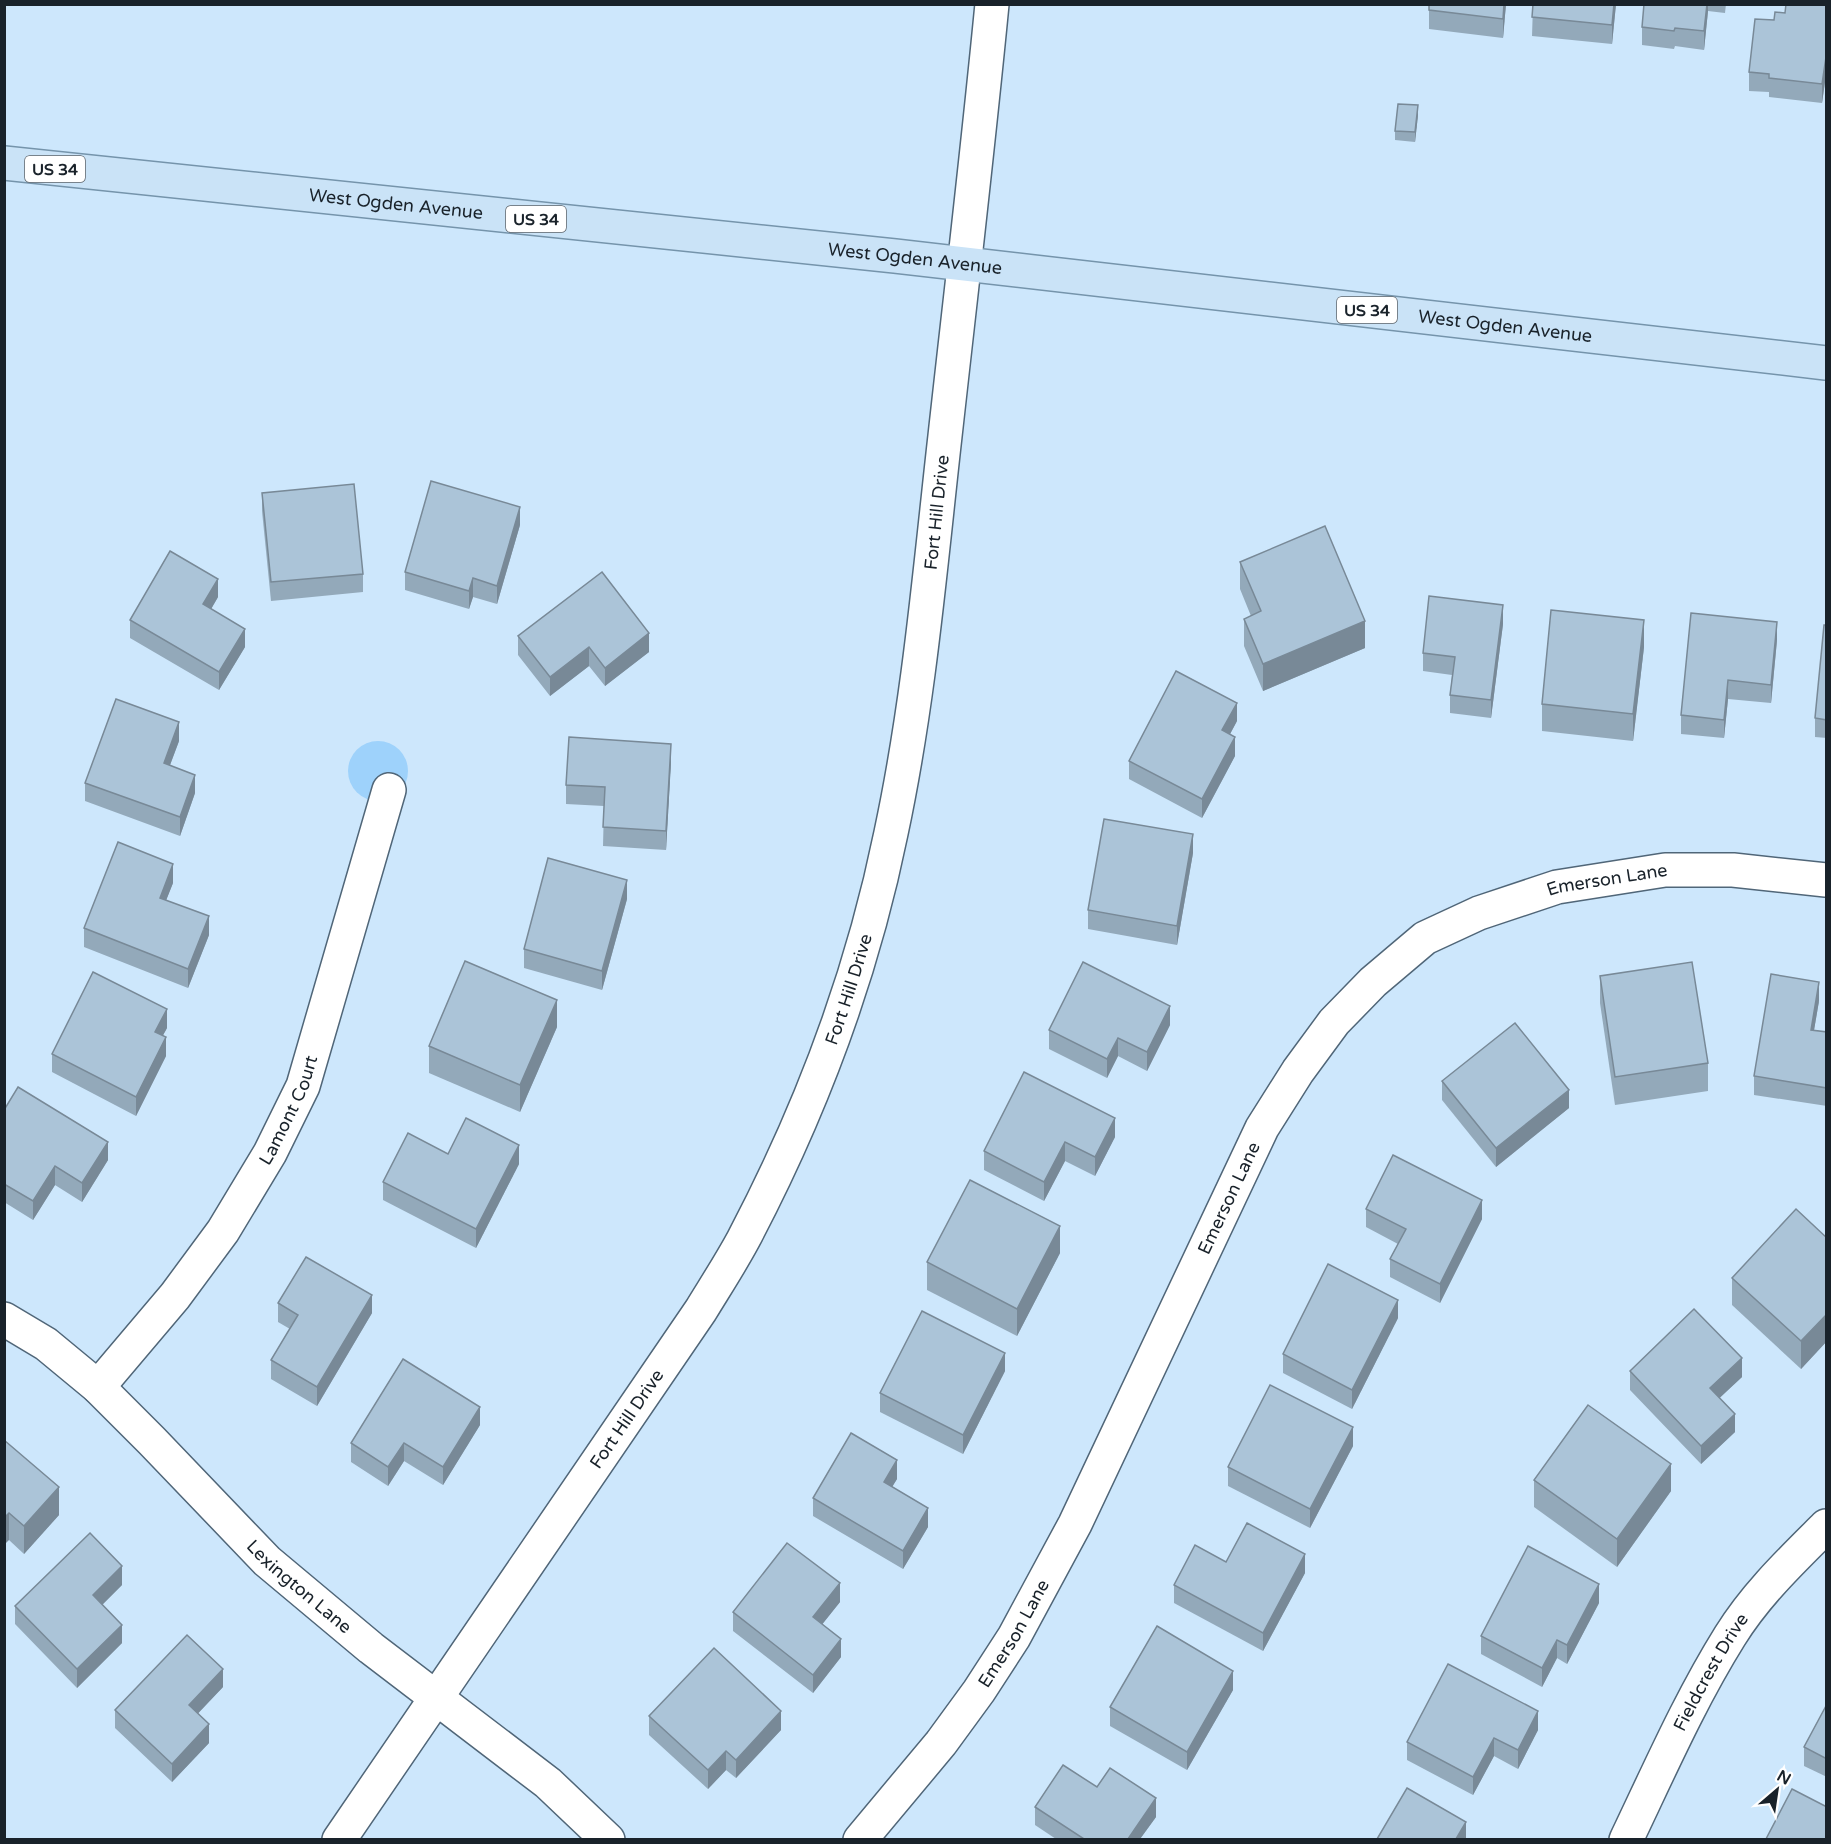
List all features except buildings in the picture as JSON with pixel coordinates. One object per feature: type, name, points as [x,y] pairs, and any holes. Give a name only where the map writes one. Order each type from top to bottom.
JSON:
[{"type":"main road","name":"West Ogden Avenue","points":[[4,163],[966,265],[1827,363]]},
{"type":"street","name":"Fort Hill Drive","points":[[339,1839],[707,1300],[742,1241],[789,1146],[838,1025],[861,953],[891,834],[918,676],[966,265],[993,4]]},
{"type":"street","name":"Lamont Court","points":[[98,1387],[175,1296],[223,1231],[270,1153],[303,1086],[389,790]]},
{"type":"street","name":"Emerson Lane","points":[[860,1839],[941,1743],[979,1691],[1014,1637],[1075,1524],[1262,1128],[1298,1071],[1334,1023],[1373,982],[1425,938],[1479,913],[1557,887],[1665,870],[1733,870],[1827,880]]},
{"type":"street","name":"Lexington Lane","points":[[4,1319],[46,1344],[98,1387],[267,1561],[327,1613],[548,1783],[608,1839]]},
{"type":"street","name":"Fieldcrest Drive","points":[[1626,1839],[1697,1695],[1731,1634],[1773,1578],[1827,1526]]},
{"type":"shaded area","points":[[378,741],[395,746],[403,754],[408,771],[403,788],[395,796],[378,801],[361,796],[353,788],[348,771],[353,754],[361,746]]}]
